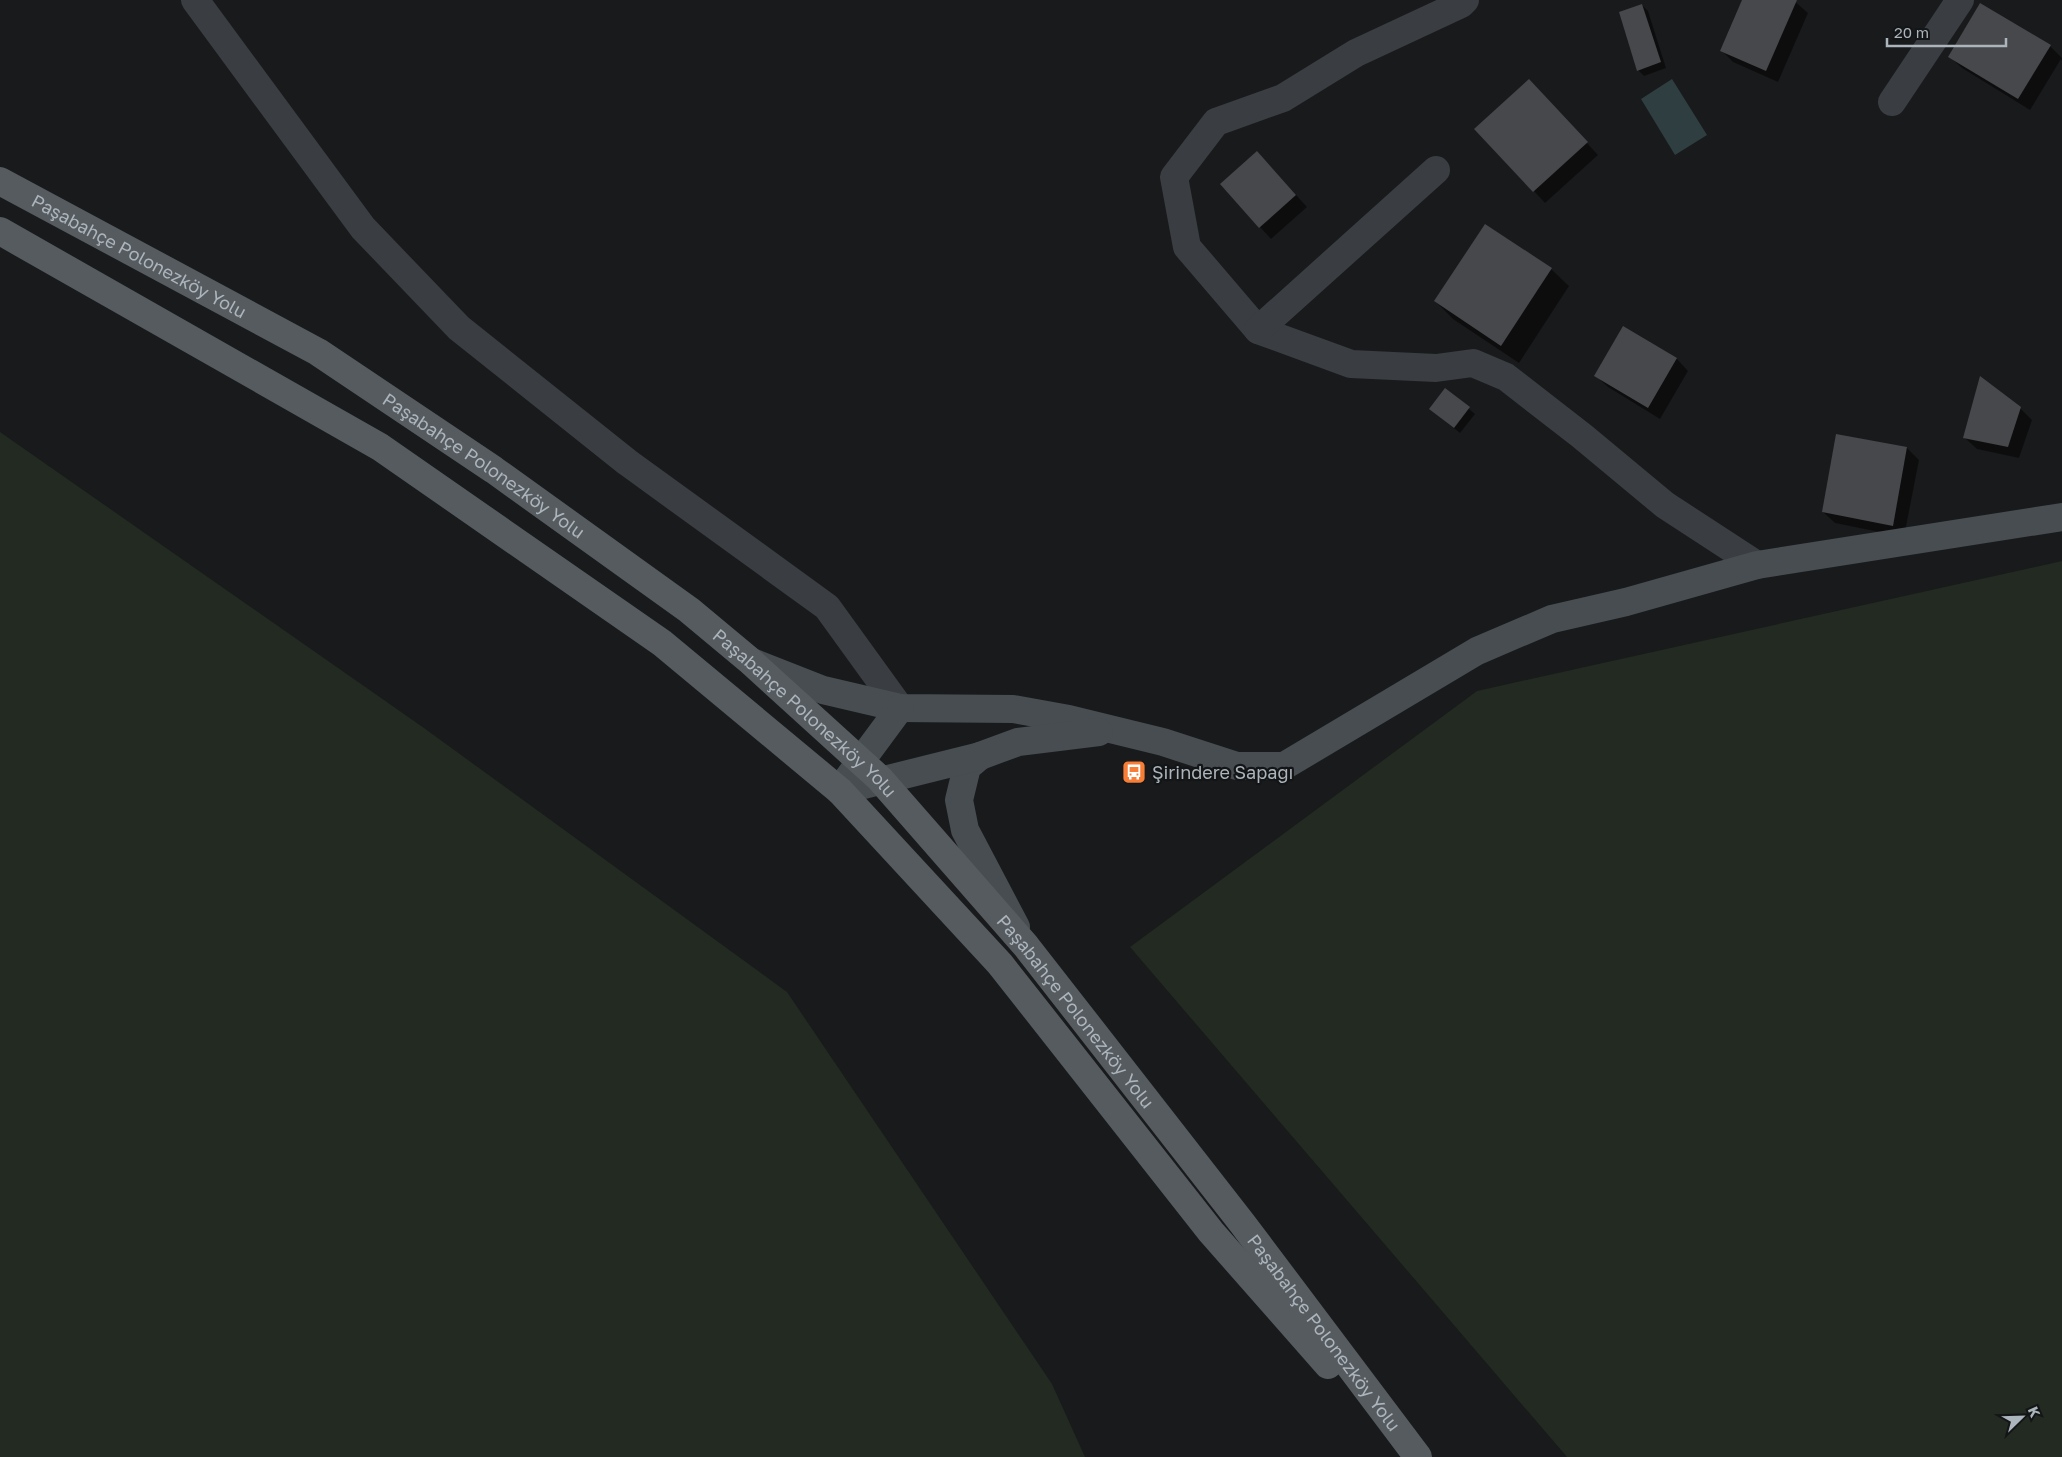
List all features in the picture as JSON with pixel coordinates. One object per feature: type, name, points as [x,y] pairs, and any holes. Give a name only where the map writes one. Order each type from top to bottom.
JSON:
[{"type":"main road","name":"Paşabahçe Polonezköy Yolu","points":[[0,180],[318,352],[510,482],[689,610],[749,660],[871,770],[1026,946],[1242,1223],[1418,1457]]},
{"type":"main road","name":"Paşabahçe Polonezköy Yolu","points":[[0,231],[380,447],[662,643],[840,790],[1000,964],[1211,1232],[1410,1457]]},
{"type":"street","points":[[194,0],[363,228],[459,328],[627,462],[827,608],[900,708]]},
{"type":"street","points":[[1465,0],[1461,4],[1356,53],[1283,98],[1216,122],[1174,177],[1187,247],[1258,330],[1351,364],[1436,368],[1473,363],[1506,377],[1582,436],[1665,505],[1757,565]]},
{"type":"street","points":[[1892,102],[1960,0]]},
{"type":"street","points":[[1258,330],[1436,170]]},
{"type":"street","points":[[749,660],[823,690],[900,708],[1013,709],[1068,719],[1163,742],[1237,766],[1284,766],[1477,651],[1552,620],[1626,602],[1757,565],[2062,517]]},
{"type":"street","points":[[871,770],[900,708]]},
{"type":"street","points":[[840,790],[871,770],[980,756],[1018,742],[1115,730]]},
{"type":"street","points":[[980,756],[967,767],[959,800],[965,830],[1026,946]]},
{"type":"shaded area","points":[[1672,79],[1707,135],[1675,155],[1641,99]]},
{"type":"shaded area","points":[[0,432],[424,728],[787,992],[1052,1384],[1085,1457],[0,1457]]},
{"type":"shaded area","points":[[2062,561],[2062,1457],[1567,1457],[1130,947],[1477,691]]},
{"type":"building","points":[[1742,0],[1797,0],[1766,71],[1720,51]]},
{"type":"building","points":[[1980,3],[2051,45],[2018,99],[1948,57]]},
{"type":"building","points":[[1642,4],[1661,62],[1637,71],[1619,12]]},
{"type":"building","points":[[1529,79],[1588,142],[1533,192],[1474,129]]},
{"type":"building","points":[[1257,151],[1296,195],[1259,228],[1220,184]]},
{"type":"building","points":[[1485,224],[1552,268],[1501,346],[1434,301]]},
{"type":"building","points":[[1623,326],[1677,358],[1648,408],[1594,376]]},
{"type":"building","points":[[1980,376],[2021,407],[2008,447],[1963,438]]},
{"type":"building","points":[[1445,388],[1470,407],[1454,428],[1429,409]]},
{"type":"building","points":[[1836,434],[1907,447],[1893,526],[1822,512]]},
{"type":"place","name":"Şirindere Sapağı","points":[[1134,772]]}]
